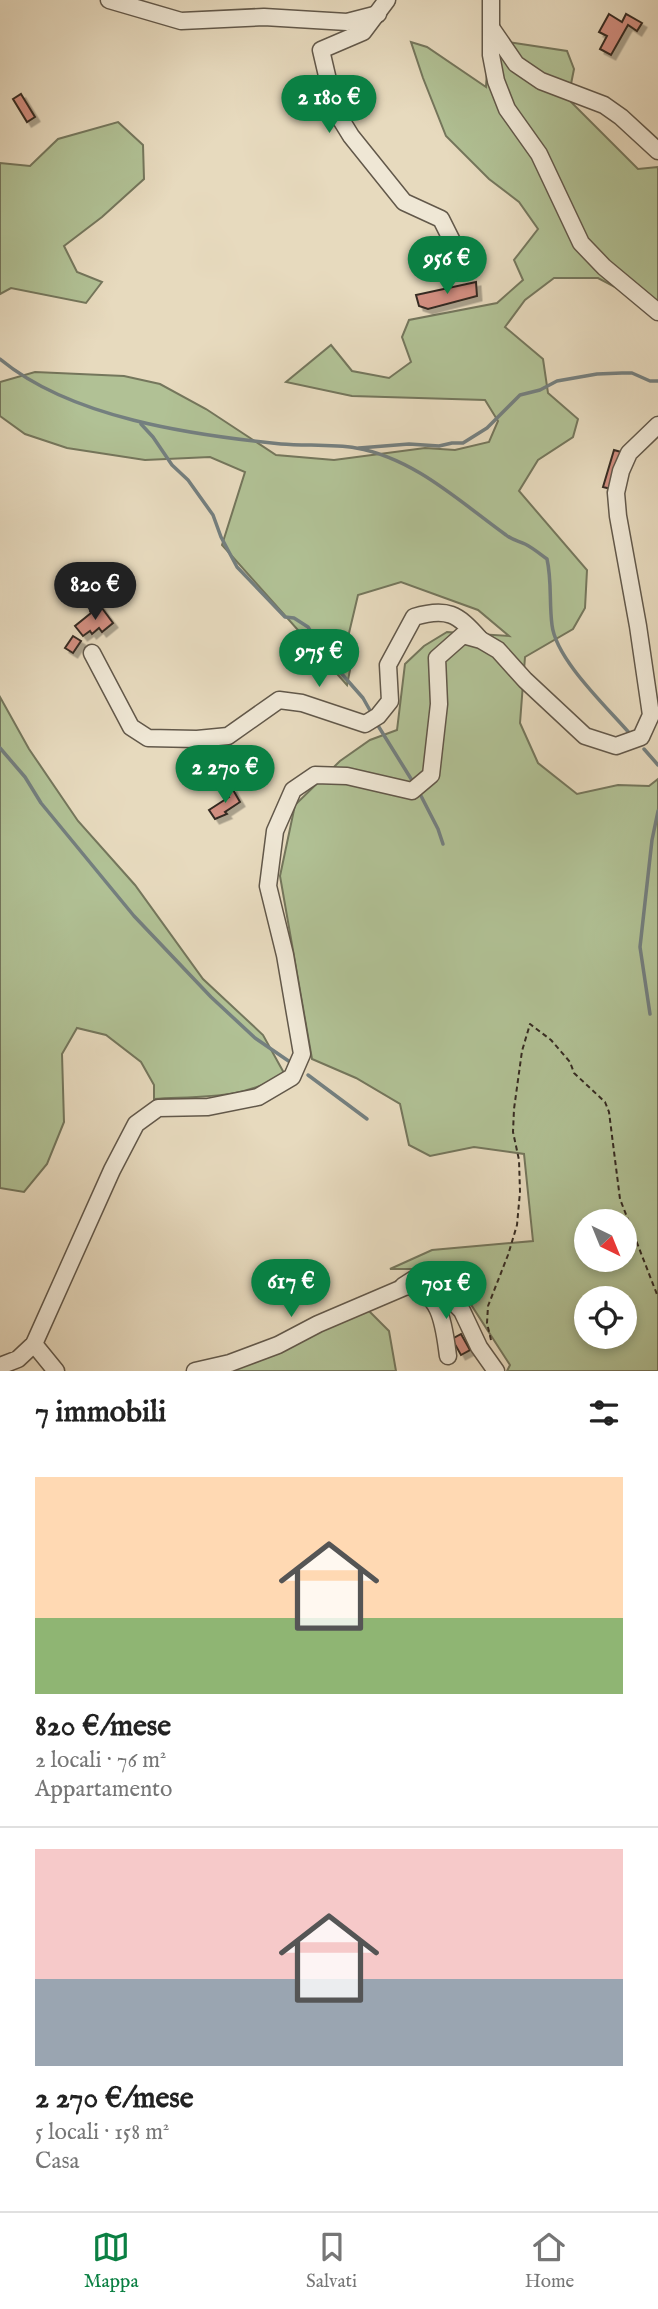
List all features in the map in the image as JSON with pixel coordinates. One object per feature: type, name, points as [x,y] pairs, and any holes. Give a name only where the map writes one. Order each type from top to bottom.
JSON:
[{"type":"street","points":[[109,0],[181,21],[264,17],[347,22],[382,7]]},
{"type":"street","points":[[491,0],[491,55],[496,81],[507,109],[539,154],[581,243],[604,267],[658,312]]},
{"type":"street","points":[[382,7],[363,32],[321,50],[335,110],[351,135],[404,202],[441,219],[454,245],[461,268]]},
{"type":"street","points":[[490,27],[516,64],[541,81],[604,105],[658,151]]},
{"type":"street","points":[[0,1366],[18,1359],[34,1344],[112,1170],[136,1124],[158,1108],[208,1107],[258,1097],[292,1077],[302,1054],[285,955],[268,886],[275,831],[293,790],[315,775],[347,776],[412,791],[431,775],[439,704],[436,658],[463,635],[481,640],[498,650],[525,680],[585,736],[617,746],[641,737],[651,715],[616,493],[629,453],[658,425]]},
{"type":"street","points":[[92,653],[131,727],[148,737],[197,739],[228,736],[279,700],[302,703],[365,724],[379,716],[390,701],[388,665],[414,617],[432,611],[461,618],[481,640]]},
{"type":"street","points":[[395,1291],[414,1279],[423,1278],[438,1286],[462,1311],[491,1364]]},
{"type":"street","points":[[195,1371],[230,1363],[278,1345],[318,1324],[411,1285],[433,1300],[440,1311],[448,1356]]},
{"type":"street","points":[[34,1344],[57,1371]]},
{"type":"path","points":[[491,1364],[492,1339],[487,1323],[488,1306],[517,1225],[520,1192],[519,1160],[513,1132],[514,1109],[522,1051],[530,1024],[551,1040],[570,1062],[574,1073],[605,1102],[609,1112],[620,1199],[658,1297]]},
{"type":"green space","points":[[489,39],[567,51],[574,69],[568,99],[638,169],[658,167],[658,302],[649,305],[598,278],[554,278],[525,300],[505,327],[543,359],[548,393],[578,419],[573,437],[538,460],[519,491],[587,570],[585,608],[573,629],[525,657],[520,723],[538,763],[577,794],[618,785],[649,786],[658,779],[658,1371],[507,1371],[510,1365],[468,1300],[434,1269],[390,1269],[432,1250],[533,1241],[524,1154],[474,1147],[430,1156],[409,1145],[400,1104],[356,1078],[312,1059],[280,876],[295,805],[340,761],[370,740],[397,730],[405,664],[424,646],[447,632],[509,636],[478,610],[401,582],[358,595],[349,633],[351,665],[347,685],[222,545],[245,472],[210,457],[145,460],[67,448],[25,434],[0,416],[0,382],[35,372],[124,376],[160,384],[206,409],[276,455],[334,460],[425,448],[455,450],[489,442],[498,421],[485,400],[352,396],[286,382],[331,345],[352,371],[389,378],[411,362],[402,337],[409,320],[497,303],[523,280],[514,260],[538,229],[519,202],[489,179],[446,136],[411,42],[427,47],[486,87]]},
{"type":"green space","points":[[118,122],[143,145],[144,179],[102,217],[64,246],[77,272],[102,282],[86,303],[11,288],[0,294],[0,163],[30,166],[58,139]]},
{"type":"green space","points":[[0,697],[29,749],[78,821],[135,885],[203,979],[263,1035],[284,1073],[270,1082],[238,1092],[205,1097],[154,1099],[154,1085],[141,1062],[106,1035],[77,1028],[62,1054],[64,1122],[47,1164],[24,1192],[0,1188]]},
{"type":"green space","points":[[358,1300],[389,1331],[396,1371],[201,1371]]},
{"type":"building","points":[[609,14],[622,22],[626,14],[642,23],[637,31],[628,25],[611,55],[600,49],[607,36],[599,32]]},
{"type":"building","points":[[21,94],[35,117],[27,122],[13,99]]},
{"type":"building","points":[[476,282],[477,296],[428,309],[419,306],[416,295]]},
{"type":"building","points":[[614,450],[621,452],[611,489],[603,487]]},
{"type":"building","points":[[99,604],[113,623],[102,632],[99,628],[92,634],[90,631],[83,636],[75,626]]},
{"type":"building","points":[[73,636],[81,641],[73,653],[65,648]]},
{"type":"building","points":[[232,788],[240,802],[225,812],[227,814],[215,819],[209,810],[229,797],[226,792]]},
{"type":"building","points":[[461,1334],[470,1350],[461,1355],[452,1339]]},
{"type":"waterway","points":[[0,359],[61,396],[134,420],[172,429],[246,440],[356,448],[377,453],[417,471],[508,537],[547,559],[552,625],[556,639],[584,683],[631,735]]},
{"type":"waterway","points":[[359,448],[463,443],[487,428],[520,395],[540,390],[557,381],[622,373],[632,373],[650,381],[658,381]]},
{"type":"waterway","points":[[141,424],[172,465],[188,480],[213,515],[237,567],[285,617],[294,618],[308,627],[326,656],[363,698],[372,714]]},
{"type":"waterway","points":[[377,724],[413,782]]},
{"type":"waterway","points":[[0,748],[25,777],[41,803],[134,916],[211,997],[255,1038],[290,1062]]},
{"type":"waterway","points":[[644,749],[658,765]]},
{"type":"waterway","points":[[419,792],[443,844]]},
{"type":"waterway","points":[[650,1014],[640,947],[652,840],[658,811]]},
{"type":"waterway","points":[[308,1075],[367,1119]]}]
